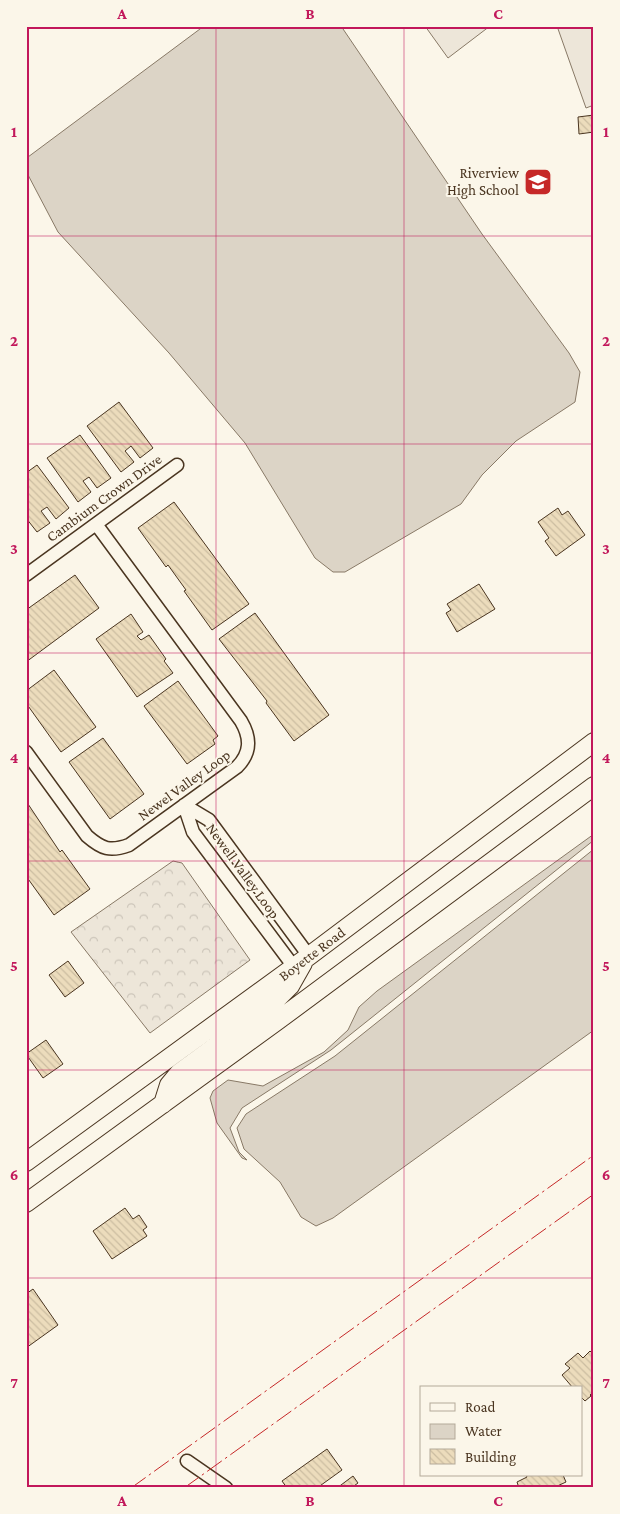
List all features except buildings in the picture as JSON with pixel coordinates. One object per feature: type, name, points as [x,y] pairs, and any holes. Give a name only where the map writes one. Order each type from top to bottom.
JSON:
[{"type":"main road","name":"Boyette Road","points":[[26,1162],[302,961],[594,742]]},
{"type":"main road","points":[[26,1203],[594,786]]},
{"type":"main road","points":[[163,1104],[169,1084],[179,1073],[275,1002],[297,977],[302,961]]},
{"type":"street","name":"Cambium Crown Drive","points":[[26,575],[177,465]]},
{"type":"street","name":"Newel Valley Loop","points":[[26,752],[87,836],[96,844],[107,849],[118,849],[129,845],[237,767],[244,761],[248,752],[249,740],[247,731],[236,714],[96,524]]},
{"type":"street","name":"Newell Valley Loop","points":[[184,805],[193,832],[302,961]]},
{"type":"street","name":"Newell Valley Loop","points":[[184,805],[210,820],[302,961]]},
{"type":"street","points":[[188,1461],[226,1488]]},
{"type":"green space","points":[[425,26],[490,26],[448,58]]},
{"type":"green space","points":[[557,26],[594,26],[594,105],[586,108]]},
{"type":"green space","points":[[173,861],[182,863],[250,960],[150,1033],[71,932]]},
{"type":"water","points":[[204,26],[341,26],[482,234],[569,353],[580,372],[575,402],[516,441],[482,475],[461,504],[345,572],[333,572],[315,558],[245,443],[169,353],[58,232],[27,173],[28,157]]},
{"type":"water","points":[[594,834],[594,840],[331,1050],[242,1108],[230,1128],[239,1152],[247,1160],[242,1158],[217,1123],[210,1098],[213,1091],[228,1080],[263,1086],[324,1052],[348,1030],[359,1007],[377,991]]},
{"type":"water","points":[[594,849],[594,1030],[333,1218],[316,1226],[301,1217],[280,1182],[244,1149],[237,1128],[246,1114],[335,1056]]},
{"type":"power","points":[[131,1488],[594,1155]]},
{"type":"power","points":[[184,1488],[594,1194]]},
{"type":"place","name":"Riverview High School","points":[[538,182]]}]
